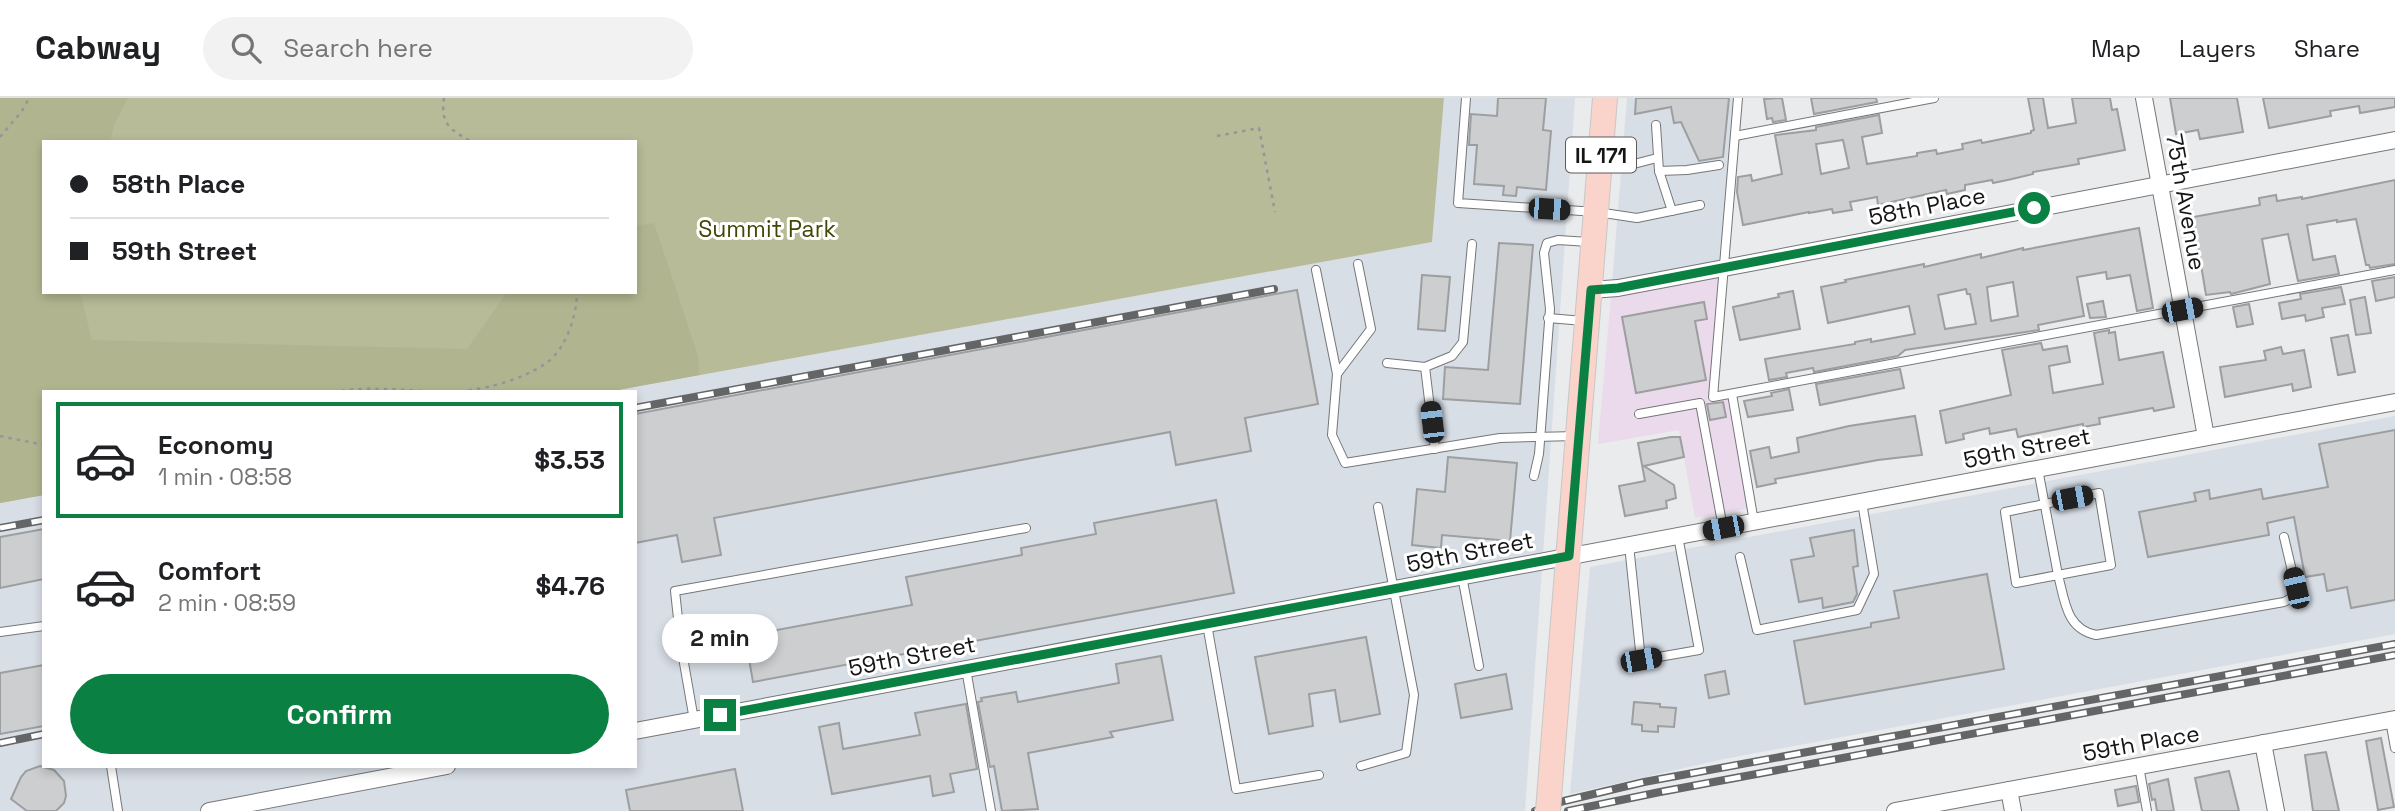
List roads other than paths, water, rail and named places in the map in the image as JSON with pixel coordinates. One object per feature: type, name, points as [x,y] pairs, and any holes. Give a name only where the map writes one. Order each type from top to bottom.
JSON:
[{"type":"main road","name":"IL 171","points":[[1548,811],[1605,98]]},
{"type":"street","name":"75th Avenue","points":[[2144,98],[2206,437]]},
{"type":"street","name":"58th Place","points":[[1591,290],[1618,288],[2395,139]]},
{"type":"street","name":"59th Street","points":[[637,731],[2395,402]]},
{"type":"street","name":"59th Place","points":[[1895,811],[2392,719]]},
{"type":"street","points":[[2263,743],[2276,811]]},
{"type":"street","points":[[209,811],[436,768]]},
{"type":"street","points":[[2009,790],[2014,811]]},
{"type":"lane","points":[[1465,98],[1458,203],[1597,212],[1637,218],[1700,205]]},
{"type":"lane","points":[[1738,98],[1713,397],[2395,270]]},
{"type":"lane","points":[[1735,136],[1934,98]]},
{"type":"lane","points":[[1656,125],[1658,171],[1672,211]]},
{"type":"lane","points":[[1601,164],[1626,166],[1657,158]]},
{"type":"lane","points":[[1658,171],[1719,165]]},
{"type":"lane","points":[[1534,475],[1540,437],[1550,309],[1544,253],[1547,243],[1558,240],[1594,242]]},
{"type":"lane","points":[[1387,363],[1425,367],[1452,356],[1463,342],[1472,244]]},
{"type":"lane","points":[[1338,374],[1371,329],[1358,264]]},
{"type":"lane","points":[[1316,270],[1338,374],[1332,435],[1345,463],[1500,439],[1579,436]]},
{"type":"lane","points":[[1548,318],[1589,321]]},
{"type":"lane","points":[[1425,367],[1435,449]]},
{"type":"lane","points":[[1732,394],[1754,522]]},
{"type":"lane","points":[[1639,414],[1700,403],[1723,528]]},
{"type":"lane","points":[[2038,469],[2058,575],[2075,626],[2083,633],[2096,635],[2284,602],[2293,597],[2296,588],[2284,537]]},
{"type":"lane","points":[[2099,493],[2111,565],[2058,575],[2016,583],[2005,512],[2099,493]]},
{"type":"lane","points":[[1740,557],[1757,630],[1857,610],[1874,574],[1862,502]]},
{"type":"lane","points":[[1361,766],[1406,753],[1415,695],[1378,507]]},
{"type":"lane","points":[[694,720],[675,591],[1026,528]]},
{"type":"lane","points":[[1629,545],[1641,660],[1699,650],[1678,536]]},
{"type":"lane","points":[[1462,576],[1479,666]]},
{"type":"lane","points":[[1207,624],[1236,789],[1318,775]]},
{"type":"lane","points":[[0,632],[42,626]]},
{"type":"lane","points":[[965,669],[991,811]]},
{"type":"lane","points":[[2392,719],[2395,748]]},
{"type":"lane","points":[[2139,766],[2147,811]]},
{"type":"lane","points":[[111,768],[118,811]]},
{"type":"railway","points":[[637,408],[1274,289]]},
{"type":"railway","points":[[0,528],[42,520]]},
{"type":"railway","points":[[1535,811],[1564,801],[1644,782],[2395,644]]},
{"type":"railway","points":[[1568,811],[2395,655]]},
{"type":"railway","points":[[0,743],[42,734]]},
{"type":"park label","name":"Summit Park","points":[[767,229]]}]
